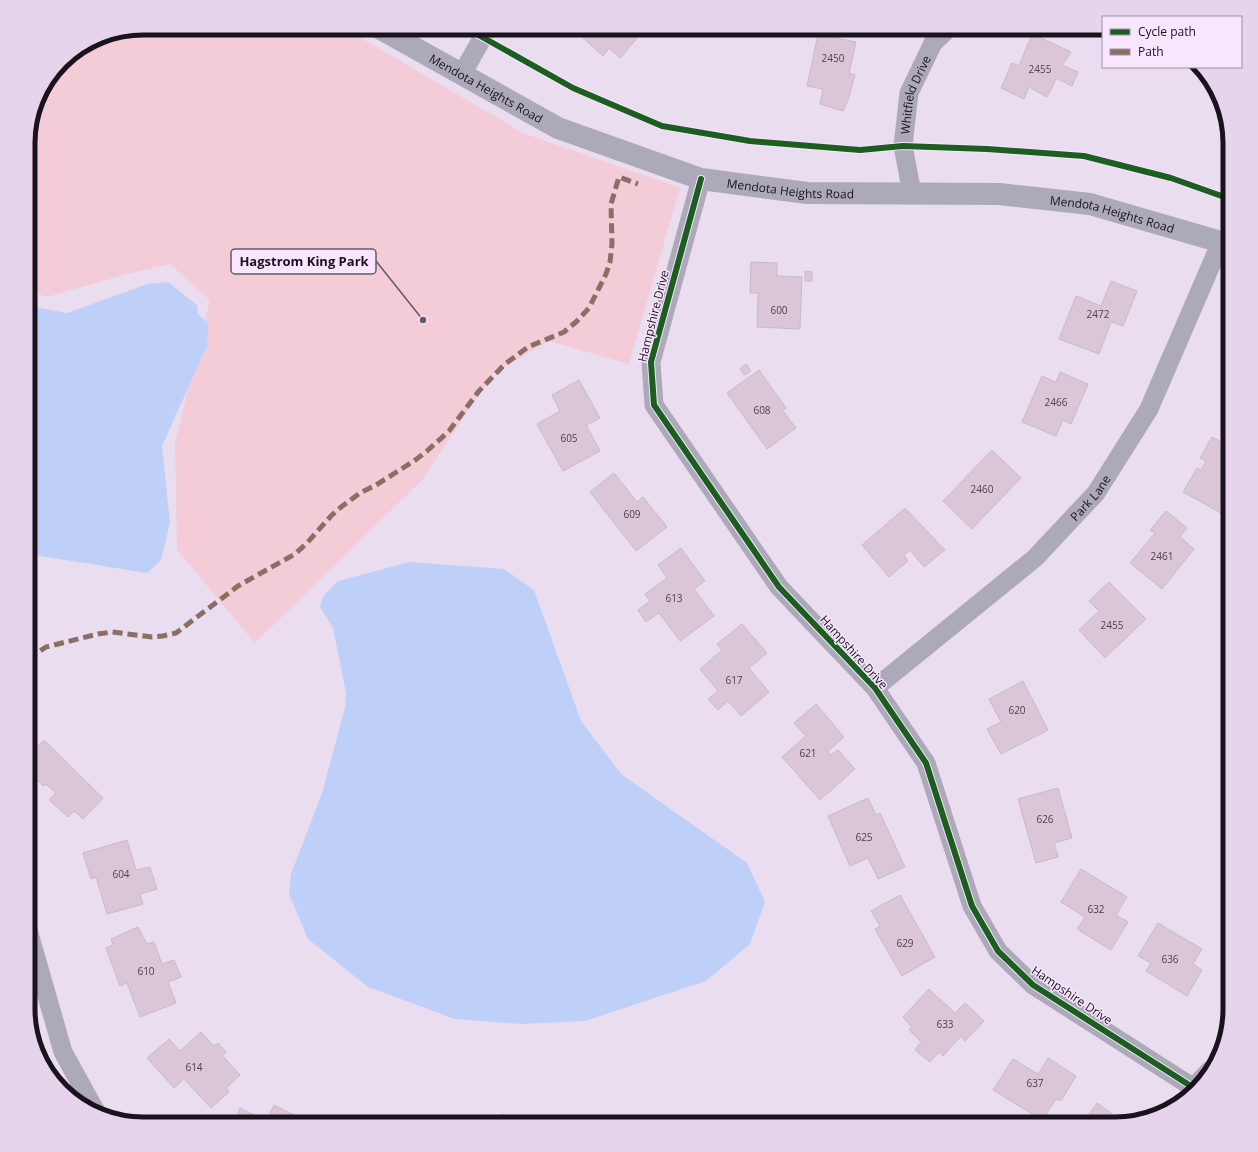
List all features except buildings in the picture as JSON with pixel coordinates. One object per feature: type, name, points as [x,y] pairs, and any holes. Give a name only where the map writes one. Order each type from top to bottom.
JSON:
[{"type":"street","name":"Mendota Heights Road","points":[[392,35],[558,128],[701,179],[807,193],[999,194],[1090,204],[1223,243]]},
{"type":"street","points":[[462,74],[484,35]]},
{"type":"street","name":"Whitfield Drive","points":[[912,193],[903,146],[909,94],[933,44],[942,35]]},
{"type":"street","name":"Hampshire Drive","points":[[701,179],[651,362],[654,405],[779,587],[875,688],[926,763],[972,906],[998,951],[1034,985],[1191,1085]]},
{"type":"street","name":"Park Lane","points":[[875,688],[1035,558],[1096,493],[1149,410],[1223,248]]},
{"type":"street","points":[[35,954],[63,1052],[92,1104]]},
{"type":"shaded area","points":[[136,35],[356,35],[523,133],[680,188],[629,364],[549,341],[493,373],[422,480],[255,643],[177,550],[175,443],[210,300],[170,264],[127,274],[47,297],[35,293],[35,136],[39,115],[46,95],[53,83],[72,62],[95,46],[122,37]]},
{"type":"water","points":[[168,282],[197,305],[198,314],[208,323],[207,346],[162,446],[170,523],[161,560],[147,573],[35,555],[35,307],[67,313],[148,284]]},
{"type":"water","points":[[410,562],[504,569],[534,590],[581,721],[621,774],[747,863],[765,902],[750,944],[706,981],[585,1021],[521,1024],[455,1019],[368,987],[308,939],[289,894],[291,874],[322,793],[345,708],[346,693],[333,628],[320,607],[324,595],[338,581]]},
{"type":"marked path","points":[[35,654],[46,647],[98,634],[112,632],[152,637],[176,633],[238,586],[295,554],[341,507],[360,493],[376,485],[427,451],[449,431],[479,391],[504,365],[528,347],[564,332],[577,321],[589,308],[606,274],[610,262],[612,244],[611,204],[619,177],[638,184]]},
{"type":"cycle path","points":[[478,35],[573,88],[662,126],[750,141],[860,150],[903,146],[987,149],[1084,156],[1171,178],[1223,197]]},
{"type":"cycle path","points":[[701,179],[651,362],[654,405],[779,587],[875,688],[926,763],[972,906],[998,951],[1033,985],[1190,1086]]},
{"type":"place","name":"Hagstrom King Park","points":[[423,320]]}]
